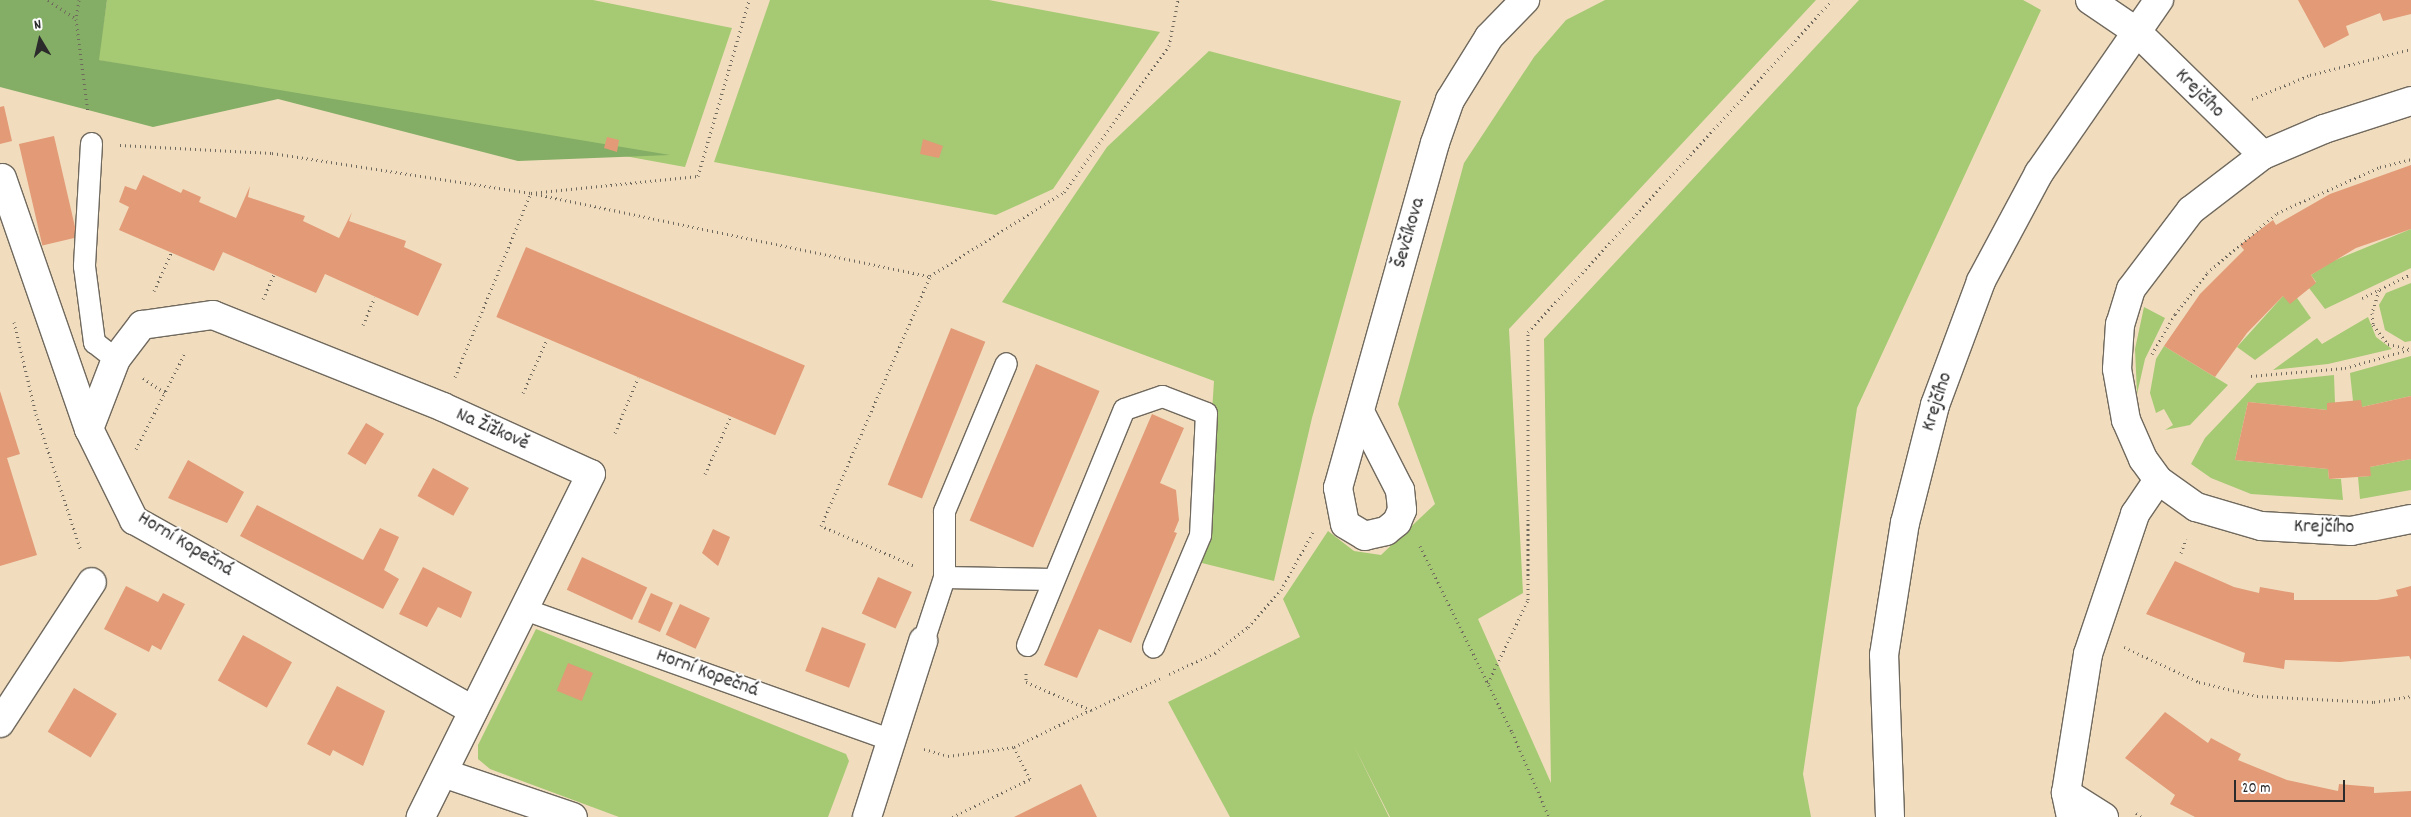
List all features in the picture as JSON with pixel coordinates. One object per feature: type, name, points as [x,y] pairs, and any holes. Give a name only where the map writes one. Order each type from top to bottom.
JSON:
[{"type":"street","name":"Ševčíkova","points":[[1338,488],[1450,100],[1489,37],[1525,0]]},
{"type":"street","points":[[2090,0],[2136,32]]},
{"type":"street","name":"Krejčího","points":[[1890,817],[1884,655],[1905,523],[1935,405],[1981,281],[2039,173],[2159,0]]},
{"type":"street","name":"Krejčího","points":[[2136,32],[2263,156]]},
{"type":"street","name":"Krejčího","points":[[2411,101],[2324,129],[2263,156],[2191,210],[2131,289],[2120,324],[2117,368],[2126,420],[2158,480],[2196,507],[2261,526],[2351,531],[2411,519]]},
{"type":"street","name":"Horní Kopečná","points":[[2,178],[89,429],[134,520],[473,710]]},
{"type":"street","name":"Na Žižkově","points":[[89,429],[116,358],[142,325],[213,315],[443,408],[591,474],[420,817]]},
{"type":"street","points":[[1338,488],[1342,517],[1354,533],[1365,536],[1386,531],[1397,522],[1402,510],[1400,490],[1360,412]]},
{"type":"street","points":[[2104,817],[2068,805],[2088,654],[2135,514],[2158,480]]},
{"type":"street","points":[[0,723],[92,582]]},
{"type":"street","points":[[867,817],[923,641]]},
{"type":"street","points":[[443,773],[573,817]]},
{"type":"lane","points":[[91,143],[84,266],[94,342],[116,358]]},
{"type":"lane","points":[[923,641],[944,577],[944,510],[1006,363]]},
{"type":"lane","points":[[1027,646],[1052,579],[1124,409],[1162,396],[1206,413],[1200,535],[1153,647]]},
{"type":"lane","points":[[944,577],[1052,579]]},
{"type":"lane","name":"Horní Kopečná","points":[[524,609],[891,740]]},
{"type":"path","points":[[48,0],[76,19]]},
{"type":"path","points":[[79,0],[76,19],[91,143],[272,153],[531,193],[930,276]]},
{"type":"path","points":[[531,193],[698,176],[749,0]]},
{"type":"path","points":[[944,577],[821,526],[930,276],[1064,192],[1169,46],[1178,0]]},
{"type":"path","points":[[1488,683],[1528,600],[1528,332],[1832,0]]},
{"type":"path","points":[[2221,116],[2310,75],[2411,49]]},
{"type":"path","points":[[2150,364],[2175,314],[2207,273],[2277,213],[2380,167],[2411,159]]},
{"type":"path","points":[[443,408],[531,193]]},
{"type":"path","points":[[151,298],[171,253]]},
{"type":"path","points":[[262,302],[274,274]]},
{"type":"path","points":[[2362,298],[2411,275]]},
{"type":"path","points":[[2379,290],[2372,312],[2374,325],[2388,344],[2411,349]]},
{"type":"path","points":[[363,325],[375,297]]},
{"type":"path","points":[[117,485],[204,316]]},
{"type":"path","points":[[13,318],[36,414],[92,582]]},
{"type":"path","points":[[523,393],[547,339]]},
{"type":"path","points":[[2251,376],[2345,368],[2411,349]]},
{"type":"path","points":[[615,433],[638,378]]},
{"type":"path","points":[[705,474],[730,418]]},
{"type":"path","points":[[891,740],[948,756],[1014,747],[1215,653],[1248,627],[1281,590],[1338,488]]},
{"type":"path","points":[[1402,510],[1488,683],[1549,817]]},
{"type":"path","points":[[2121,645],[2199,682],[2257,696],[2331,702],[2411,696]]},
{"type":"path","points":[[1026,682],[1091,710]]},
{"type":"path","points":[[952,817],[1030,779],[1014,747]]},
{"type":"green space","points":[[0,0],[107,0],[99,60],[670,155],[518,161],[278,99],[153,127],[0,87]]},
{"type":"green space","points":[[107,0],[593,0],[732,28],[685,167],[98,60]]},
{"type":"green space","points":[[770,0],[989,0],[1160,32],[1053,189],[996,215],[714,162]]},
{"type":"green space","points":[[1605,0],[1816,0],[1509,329],[1523,593],[1478,619],[1551,783],[1544,339],[1859,0],[2023,0],[2041,10],[1857,408],[1803,774],[1811,817],[1390,817],[1354,746],[1389,817],[1230,817],[1168,702],[1300,637],[1283,599],[1328,531],[1354,551],[1381,555],[1435,504],[1398,404],[1464,163],[1534,57],[1566,20]]},
{"type":"green space","points":[[1209,51],[1401,101],[1312,418],[1274,581],[1202,563],[1214,381],[1002,302],[1107,147]]},
{"type":"green space","points":[[2411,229],[2411,268],[2325,309],[2309,288],[2316,282],[2311,275],[2333,261]]},
{"type":"green space","points":[[2411,283],[2411,341],[2405,342],[2385,330],[2379,305],[2386,293]]},
{"type":"green space","points":[[2283,296],[2297,298],[2311,318],[2255,360],[2237,347]]},
{"type":"green space","points":[[2144,307],[2165,318],[2145,359],[2137,394],[2135,349]]},
{"type":"green space","points":[[2368,317],[2376,337],[2392,349],[2328,364],[2273,370],[2317,338],[2322,344]]},
{"type":"green space","points":[[2164,346],[2228,385],[2190,425],[2165,430],[2173,425],[2164,409],[2156,413],[2150,393],[2156,359]]},
{"type":"green space","points":[[2411,356],[2411,396],[2362,407],[2353,401],[2350,373]]},
{"type":"green space","points":[[2334,375],[2335,403],[2327,410],[2248,402],[2235,460],[2328,469],[2329,479],[2341,479],[2343,500],[2251,494],[2211,478],[2191,464],[2205,438],[2257,383]]},
{"type":"green space","points":[[2411,459],[2411,490],[2360,499],[2358,477],[2370,476],[2370,467]]},
{"type":"green space","points":[[536,629],[846,754],[849,761],[828,817],[619,817],[490,769],[478,759],[478,745]]},
{"type":"building","points":[[2298,0],[2411,0],[2411,14],[2383,21],[2380,13],[2346,26],[2349,35],[2324,48]]},
{"type":"building","points":[[4,106],[12,141],[0,144],[0,107]]},
{"type":"building","points":[[54,136],[77,237],[42,245],[19,144]]},
{"type":"building","points":[[607,137],[619,140],[617,152],[604,148]]},
{"type":"building","points":[[923,139],[943,146],[939,158],[920,154]]},
{"type":"building","points":[[2411,165],[2411,229],[2356,248],[2311,275],[2316,283],[2290,304],[2283,296],[2247,333],[2215,377],[2164,346],[2200,294],[2244,250],[2240,245],[2273,220],[2276,225],[2330,194]]},
{"type":"building","points":[[143,175],[181,193],[183,189],[201,197],[199,202],[236,218],[250,186],[248,197],[305,216],[303,221],[339,238],[352,212],[349,221],[406,241],[404,247],[442,264],[418,316],[325,274],[316,293],[223,252],[214,271],[119,230],[129,207],[119,202],[125,186],[136,190]]},
{"type":"building","points":[[526,247],[805,365],[775,435],[496,317]]},
{"type":"building","points":[[951,328],[985,342],[922,499],[888,485]]},
{"type":"building","points":[[1036,364],[1100,391],[1033,547],[970,520]]},
{"type":"building","points":[[0,391],[20,454],[7,458],[37,555],[0,566]]},
{"type":"building","points":[[2411,396],[2411,459],[2370,467],[2371,476],[2329,479],[2328,469],[2235,460],[2248,402],[2327,410],[2327,403],[2361,400],[2362,407]]},
{"type":"building","points":[[1152,414],[1184,428],[1160,483],[1176,490],[1179,520],[1174,532],[1177,533],[1131,643],[1099,629],[1077,678],[1044,665]]},
{"type":"building","points":[[366,423],[384,434],[365,465],[347,454]]},
{"type":"building","points":[[188,460],[244,492],[227,523],[168,498]]},
{"type":"building","points":[[433,468],[469,488],[453,516],[417,496]]},
{"type":"building","points":[[257,505],[363,560],[380,528],[399,537],[384,570],[399,579],[383,609],[240,536]]},
{"type":"building","points":[[713,529],[730,537],[718,566],[702,553]]},
{"type":"building","points":[[582,557],[647,587],[632,620],[567,590]]},
{"type":"building","points":[[2175,561],[2234,587],[2259,593],[2260,587],[2294,593],[2294,600],[2377,600],[2398,596],[2396,590],[2411,586],[2411,660],[2409,656],[2340,662],[2285,660],[2284,669],[2243,662],[2245,653],[2146,614]]},
{"type":"building","points":[[423,567],[472,592],[461,618],[438,607],[427,627],[399,614]]},
{"type":"building","points":[[878,577],[912,592],[896,629],[862,614]]},
{"type":"building","points":[[126,586],[158,602],[163,593],[185,604],[161,650],[152,645],[149,652],[104,629]]},
{"type":"building","points":[[651,593],[673,603],[660,632],[638,622]]},
{"type":"building","points":[[680,604],[710,618],[696,649],[666,635]]},
{"type":"building","points":[[822,627],[866,644],[849,688],[805,671]]},
{"type":"building","points":[[243,635],[292,662],[267,708],[218,680]]},
{"type":"building","points":[[568,663],[593,673],[582,701],[557,691]]},
{"type":"building","points":[[337,686],[385,711],[363,766],[333,750],[330,756],[307,744]]},
{"type":"building","points":[[74,688],[117,714],[91,757],[48,732]]},
{"type":"building","points":[[2165,712],[2208,743],[2211,738],[2241,754],[2238,760],[2287,780],[2338,791],[2339,784],[2374,787],[2374,793],[2411,791],[2411,817],[2195,817],[2170,804],[2175,795],[2125,758]]},
{"type":"building","points":[[1081,784],[1097,817],[1014,817]]}]
